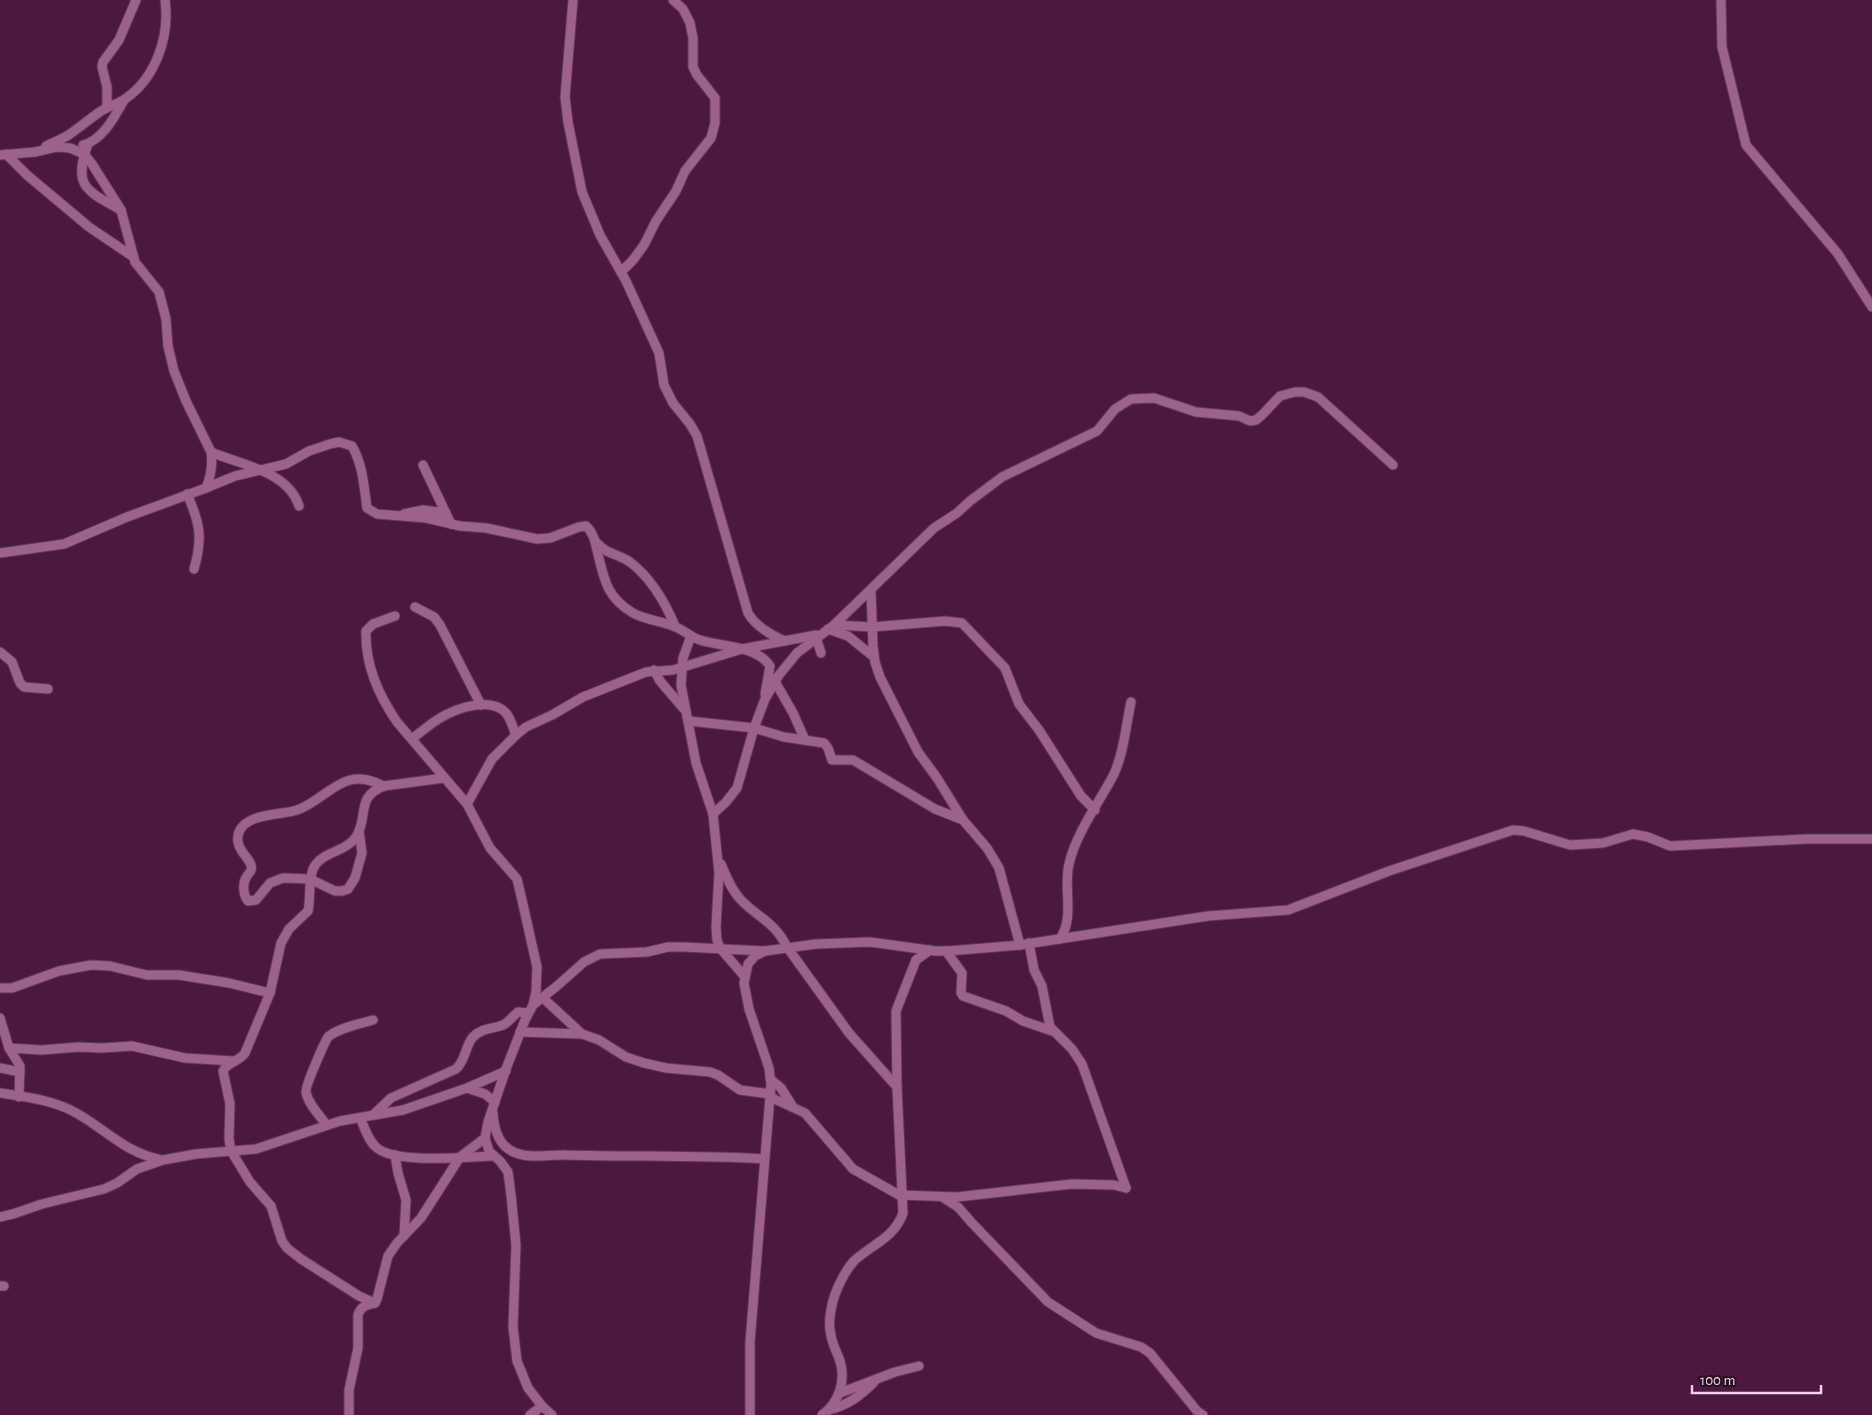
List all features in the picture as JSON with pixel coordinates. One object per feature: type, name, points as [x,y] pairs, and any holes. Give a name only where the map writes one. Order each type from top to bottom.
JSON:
[{"type":"street","points":[[107,107],[107,87],[102,67],[103,62],[119,40],[136,0]]},
{"type":"street","points":[[35,152],[70,134],[107,107],[124,100],[144,83],[155,65],[166,25],[165,0]]},
{"type":"street","points":[[573,0],[566,81],[566,110],[582,192],[600,235],[621,272],[659,353],[664,385],[673,403],[690,424],[696,436],[748,613],[769,634],[785,641]]},
{"type":"street","points":[[621,272],[644,245],[656,221],[676,191],[685,171],[709,141],[714,130],[715,98],[694,71],[692,62],[693,38],[690,23],[683,9],[673,0]]},
{"type":"street","points":[[1721,0],[1722,46],[1746,145],[1838,254],[1872,307]]},
{"type":"street","points":[[3,154],[35,152],[57,147],[70,148],[88,144],[110,124],[124,100]]},
{"type":"street","points":[[88,144],[81,167],[81,178],[88,188],[121,210]]},
{"type":"street","points":[[70,148],[84,154],[121,210],[129,236],[132,256],[142,272],[159,292],[166,319],[168,346],[174,371],[186,401],[211,452],[210,478],[206,488]]},
{"type":"street","points":[[3,154],[89,227],[123,252],[132,256]]},
{"type":"street","points":[[713,814],[737,788],[754,728],[765,699],[774,682],[797,653],[831,627],[928,533],[957,513],[970,501],[1002,477],[1097,431],[1115,409],[1131,400],[1154,398],[1196,412],[1239,416],[1256,420],[1280,396],[1295,392],[1310,393],[1318,397],[1393,465]]},
{"type":"street","points":[[0,553],[64,544],[127,517],[154,509],[235,476],[286,464],[309,451],[330,444],[346,442],[352,446],[358,460],[363,479],[366,508],[378,514],[426,518],[451,524],[504,531],[537,539],[550,538],[586,526],[594,539],[606,552],[628,561],[643,573],[655,588],[676,626]]},
{"type":"street","points":[[211,452],[265,472],[292,491],[299,506]]},
{"type":"street","points":[[423,465],[451,524]]},
{"type":"street","points":[[187,494],[197,516],[200,536],[200,546],[194,569]]},
{"type":"street","points":[[399,516],[414,510],[446,513]]},
{"type":"street","points":[[594,539],[608,589],[617,601],[635,614],[676,626],[691,636],[712,643],[742,649],[766,660],[770,666],[774,682],[793,713],[805,740]]},
{"type":"street","points":[[520,1032],[582,1034],[598,1040],[630,1059],[666,1068],[710,1072],[718,1075],[740,1090],[770,1095],[806,1115],[853,1170],[903,1196],[941,1197],[989,1194],[1072,1184],[1114,1185],[1126,1188],[1082,1064],[1072,1049],[1052,1030],[1048,1023],[1042,986],[1034,970],[999,868],[987,848],[963,820],[918,752],[880,677],[874,657],[870,591]]},
{"type":"street","points":[[415,607],[434,617],[440,625],[482,705]]},
{"type":"street","points":[[395,616],[367,628],[366,646],[379,691],[388,708],[412,739],[467,804],[490,848],[517,879],[537,967],[537,983],[530,1009],[506,1071],[485,1138],[486,1145],[492,1156],[500,1161],[508,1172],[516,1245],[513,1327],[517,1360],[528,1388],[552,1415]]},
{"type":"street","points":[[831,627],[872,627],[945,621],[960,622],[966,626],[1005,668],[1019,704],[1039,730],[1081,796],[1095,810]]},
{"type":"street","points":[[831,627],[848,636],[874,657]]},
{"type":"street","points":[[765,699],[770,666],[769,634]]},
{"type":"street","points":[[685,710],[681,685],[682,666],[691,636]]},
{"type":"street","points":[[467,804],[492,759],[516,735],[526,727],[584,697],[639,674],[654,670],[670,670],[742,649],[817,636]]},
{"type":"street","points":[[817,636],[821,652]]},
{"type":"street","points":[[0,652],[12,662],[20,683],[24,687],[48,689]]},
{"type":"street","points":[[654,670],[660,681],[693,722],[696,763],[713,814],[719,878],[716,926],[720,948],[744,977]]},
{"type":"street","points":[[1060,939],[1067,925],[1069,865],[1074,847],[1116,768],[1131,702]]},
{"type":"street","points":[[412,739],[449,713],[482,705],[497,706],[512,723],[516,735]]},
{"type":"street","points":[[693,722],[754,728],[784,737],[824,743],[832,760],[853,760],[935,809],[963,820]]},
{"type":"street","points":[[384,786],[369,780],[350,780],[302,808],[266,815],[242,828],[239,833],[241,852],[252,865],[252,870],[244,881],[248,901],[256,900],[270,883],[276,880],[295,877],[310,879],[327,889],[335,891],[342,891],[348,888],[355,878],[362,853],[359,830],[366,801],[375,789],[384,786],[444,778]]},
{"type":"street","points":[[359,830],[350,843],[318,861],[310,879],[308,911],[289,929],[281,943],[270,993],[245,1054],[238,1061],[227,1065],[224,1068],[223,1074],[230,1104],[229,1139],[231,1151],[250,1182],[271,1206],[282,1241],[287,1248],[347,1289],[375,1303]]},
{"type":"street","points":[[373,1116],[391,1098],[411,1088],[436,1080],[456,1069],[462,1062],[470,1042],[480,1031],[503,1025],[518,1012],[530,1009],[584,962],[598,955],[647,952],[668,947],[765,951],[816,944],[870,942],[946,951],[1025,944],[1217,915],[1288,910],[1389,872],[1513,830],[1524,831],[1570,845],[1603,842],[1633,834],[1670,846],[1805,839],[1872,839]]},
{"type":"street","points":[[717,857],[735,893],[780,933],[787,947],[849,1033],[897,1087]]},
{"type":"street","points":[[840,1393],[842,1371],[830,1330],[833,1300],[853,1262],[897,1228],[904,1213],[897,1087],[896,1009],[916,960],[930,950]]},
{"type":"street","points":[[750,1415],[750,1339],[770,1079],[769,1068],[746,994],[744,977],[748,964],[755,956],[765,951]]},
{"type":"street","points":[[946,951],[962,972],[961,992],[964,996],[1006,1011],[1023,1021],[1052,1030]]},
{"type":"street","points":[[0,988],[12,988],[59,971],[91,965],[110,966],[147,975],[179,975],[230,983],[270,993]]},
{"type":"street","points":[[543,998],[582,1034]]},
{"type":"street","points":[[0,1018],[9,1048],[20,1066],[19,1097]]},
{"type":"street","points":[[326,1125],[306,1093],[308,1082],[322,1046],[336,1032],[373,1020]]},
{"type":"street","points":[[9,1048],[37,1050],[132,1046],[179,1057],[238,1061]]},
{"type":"street","points":[[210,1060],[223,1074]]},
{"type":"street","points":[[0,1068],[20,1072]]},
{"type":"street","points":[[0,1217],[112,1186],[137,1169],[162,1160],[196,1154],[256,1149],[326,1125],[403,1110],[467,1088],[506,1071]]},
{"type":"street","points":[[770,1079],[782,1088],[793,1107]]},
{"type":"street","points":[[467,1088],[485,1094],[494,1106],[494,1125],[502,1143],[516,1153],[530,1156],[550,1154],[764,1159]]},
{"type":"street","points":[[0,1093],[26,1097],[68,1108],[126,1147],[162,1160]]},
{"type":"street","points":[[360,1118],[371,1142],[378,1148],[395,1155],[426,1158],[492,1156]]},
{"type":"street","points":[[375,1303],[388,1256],[421,1218],[460,1157],[485,1138]]},
{"type":"street","points":[[395,1155],[406,1200],[404,1236]]},
{"type":"street","points":[[941,1197],[958,1207],[1048,1302],[1096,1333],[1141,1347],[1150,1353],[1197,1411],[1203,1415]]},
{"type":"street","points":[[349,1415],[349,1390],[358,1348],[358,1315],[362,1307],[375,1303]]},
{"type":"street","points":[[825,1413],[840,1393],[895,1372],[919,1366]]},
{"type":"street","points":[[825,1413],[841,1407],[858,1397],[878,1378]]},
{"type":"street","points":[[530,1415],[542,1406]]}]
